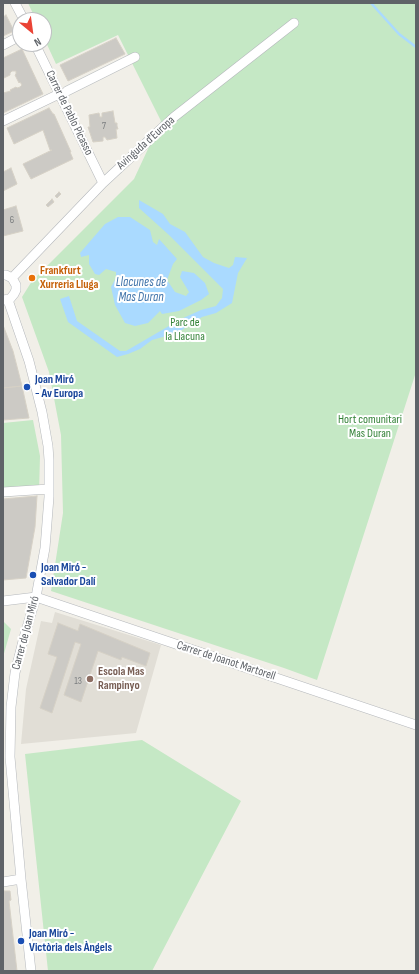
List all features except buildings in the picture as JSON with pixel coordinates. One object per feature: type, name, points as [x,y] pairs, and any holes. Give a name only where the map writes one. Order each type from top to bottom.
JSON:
[{"type":"street","points":[[15,3],[20,12]]},
{"type":"street","name":"Avinguda d'Europa","points":[[12,278],[103,183],[166,125],[294,23]]},
{"type":"street","points":[[3,45],[12,40]]},
{"type":"street","name":"Carrer de Pablo Picasso","points":[[40,52],[63,92],[103,183]]},
{"type":"street","points":[[3,121],[135,57]]},
{"type":"street","points":[[3,275],[12,278],[16,285],[14,294],[5,300]]},
{"type":"street","name":"Carrer de Joan Miró","points":[[5,300],[29,361],[42,412],[48,446],[49,489],[45,548],[36,597],[15,672],[6,749],[31,971]]},
{"type":"street","points":[[3,492],[49,489]]},
{"type":"street","points":[[3,601],[36,597]]},
{"type":"street","name":"Carrer de Joanot Martorell","points":[[36,597],[416,725]]},
{"type":"street","points":[[3,882],[21,879]]},
{"type":"shaded area","name":"Escola Mas Rampinyo","points":[[55,612],[161,645],[136,733],[21,744],[26,689],[41,621],[52,623]]},
{"type":"green space","name":"Parc de la Llacuna","points":[[28,3],[416,3],[416,372],[317,680],[51,591],[63,513],[61,435],[49,372],[22,297],[32,281],[134,179],[161,121],[118,35],[56,64],[50,52],[52,52],[52,12],[32,12]]},
{"type":"green space","points":[[33,420],[40,456],[39,493],[3,497],[3,423]]},
{"type":"green space","points":[[3,621],[11,629],[3,657]]},
{"type":"green space","points":[[142,740],[241,801],[152,971],[48,971],[25,754]]},
{"type":"water","points":[[139,200],[163,214],[170,224],[185,232],[203,257],[214,263],[229,268],[233,265],[235,257],[247,258],[238,273],[232,303],[216,313],[202,317],[177,333],[152,340],[140,349],[117,357],[68,322],[60,299],[69,296],[77,321],[120,351],[126,351],[181,319],[201,310],[216,306],[222,298],[223,289],[169,235],[139,208]]},
{"type":"water","name":"Llacunes de Mas Duran","points":[[118,217],[130,217],[150,230],[153,242],[157,245],[159,239],[177,259],[173,264],[167,280],[175,292],[186,296],[189,292],[180,277],[182,271],[194,273],[205,283],[209,294],[201,300],[179,311],[162,314],[160,311],[148,323],[135,326],[125,323],[115,305],[111,287],[116,278],[116,272],[106,269],[99,275],[95,274],[89,264],[89,255],[81,257],[80,253],[105,224]]},
{"type":"waterway","points":[[371,3],[399,34],[416,47]]},
{"type":"place","name":"Frankfurt Xurreria Lluga","points":[[32,278]]},
{"type":"place","name":"Joan Miró - Av Europa","points":[[27,387]]},
{"type":"place","name":"Joan Miró - Salvador Dalí","points":[[33,575]]},
{"type":"place","name":"Escola Mas Rampinyo","points":[[90,679]]},
{"type":"place","name":"Joan Miró - Victòria dels Àngels","points":[[21,941]]},
{"type":"park label","name":"Hort comunitari Mas Duran","points":[[370,427]]}]
